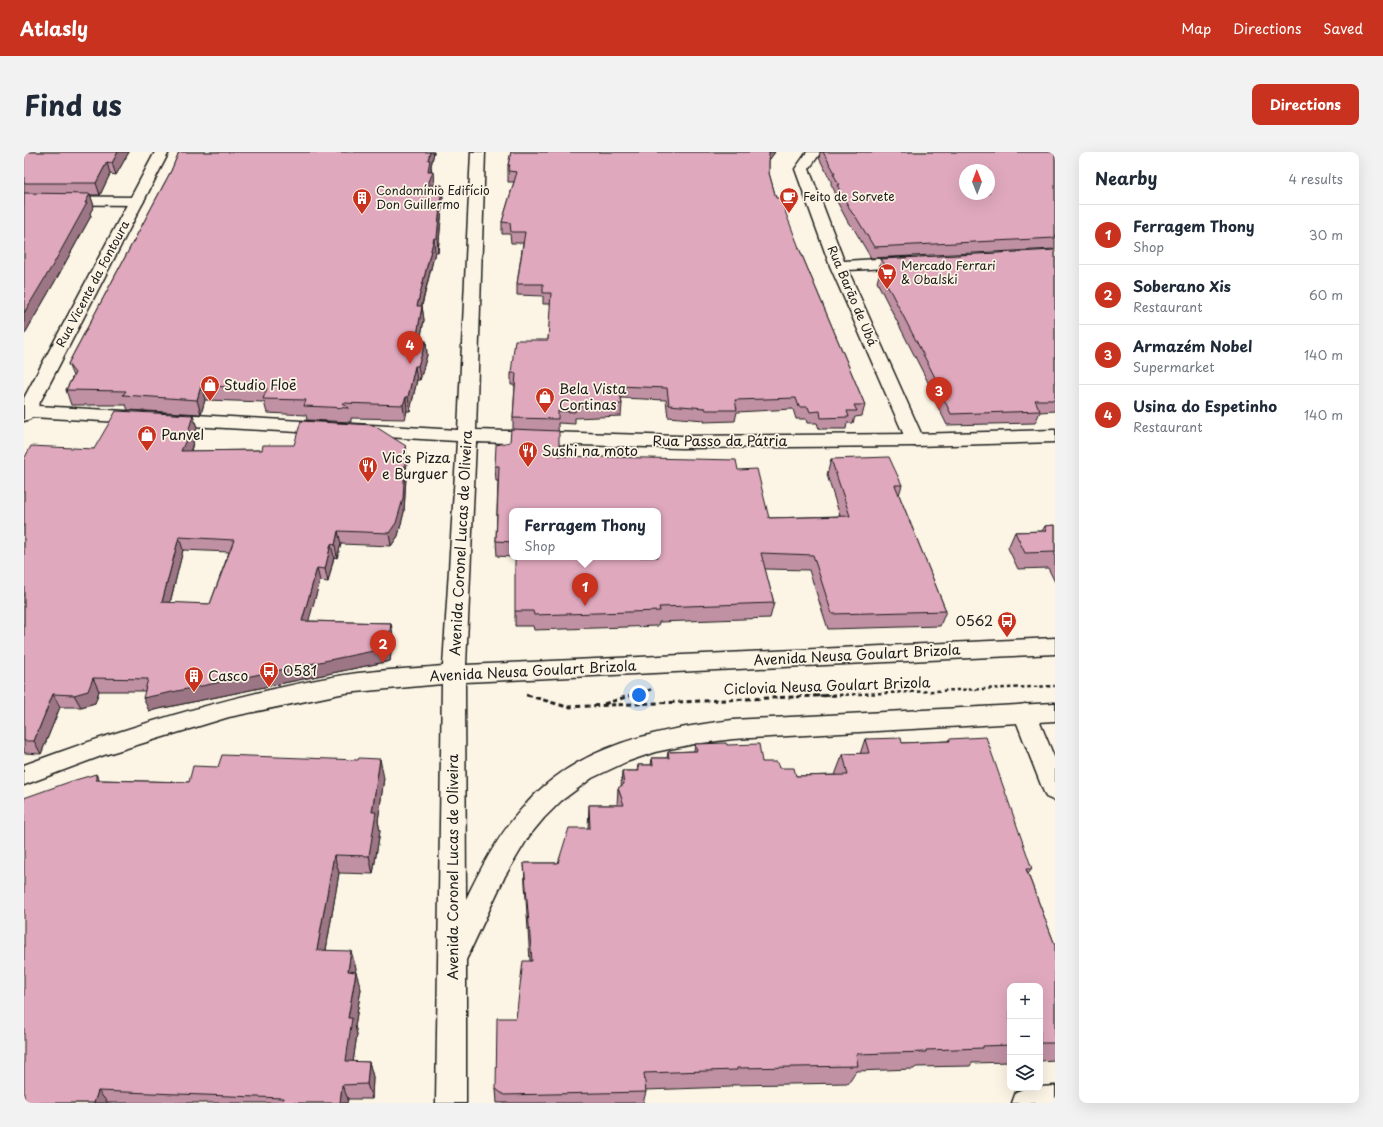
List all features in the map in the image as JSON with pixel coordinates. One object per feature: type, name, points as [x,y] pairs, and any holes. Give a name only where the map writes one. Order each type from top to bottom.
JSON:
[{"type":"street","name":"Rua Vicente da Fontoura","points":[[25,413],[162,152]]},
{"type":"street","name":"Avenida Coronel Lucas de Oliveira","points":[[451,1103],[454,674],[467,436],[478,152]]},
{"type":"street","name":"Rua Barão de Ubá","points":[[814,152],[802,169],[838,266],[915,440]]},
{"type":"street","points":[[24,200],[137,201]]},
{"type":"street","points":[[838,266],[923,262]]},
{"type":"street","name":"Rua Passo da Pátria","points":[[25,413],[467,436],[681,442],[915,440],[1055,436]]},
{"type":"street","name":"Avenida Neusa Goulart Brizola","points":[[24,775],[99,747],[229,708],[346,684],[454,674],[1055,646]]},
{"type":"street","points":[[452,959],[485,886],[510,841],[526,820],[552,794],[572,778],[631,749],[666,738],[725,730],[1055,712]]},
{"type":"street","points":[[1024,714],[1055,790]]},
{"type":"street","points":[[1027,1103],[1055,1101]]},
{"type":"path","name":"Ciclovia Neusa Goulart Brizola","points":[[600,706],[1055,686]]},
{"type":"building","points":[[24,152],[118,152],[112,163],[107,162],[96,183],[24,183]]},
{"type":"building","points":[[179,152],[430,152],[428,171],[433,171],[428,185],[442,185],[437,238],[434,238],[417,306],[422,306],[416,341],[426,341],[418,366],[415,366],[408,397],[406,397],[403,405],[342,403],[349,408],[304,406],[306,400],[263,399],[267,388],[201,386],[197,400],[123,395],[126,391],[66,390],[75,373],[68,364],[171,171]]},
{"type":"building","points":[[511,152],[769,152],[769,173],[776,198],[780,198],[801,253],[865,405],[854,405],[857,411],[847,411],[849,417],[821,418],[820,411],[810,412],[808,407],[799,407],[796,398],[735,400],[737,410],[706,410],[705,408],[669,405],[667,388],[619,386],[622,404],[575,406],[575,412],[558,411],[558,419],[513,418],[516,373],[511,373],[515,340],[548,340],[551,293],[543,293],[543,284],[517,284],[525,232],[511,232],[510,223],[502,222],[517,172],[508,171]]},
{"type":"building","points":[[823,152],[1055,152],[1055,238],[874,247],[852,213],[837,185],[839,185],[833,173],[835,173]]},
{"type":"building","points":[[24,193],[90,194],[85,203],[87,203],[54,263],[24,313]]},
{"type":"building","points":[[1055,250],[1055,400],[1035,400],[1040,411],[951,414],[938,387],[940,387],[880,271],[889,270],[881,259]]},
{"type":"building","points":[[116,411],[193,415],[186,440],[181,451],[262,450],[263,445],[294,445],[301,421],[373,425],[406,446],[403,499],[396,523],[389,533],[338,531],[335,545],[331,544],[325,569],[317,568],[302,621],[391,623],[388,648],[143,698],[148,679],[93,678],[88,691],[74,695],[53,694],[34,741],[24,741],[24,459],[31,446],[94,449]],"holes":[[[179,537],[234,540],[210,604],[162,602]]]},
{"type":"building","points":[[511,429],[559,431],[559,456],[736,460],[738,470],[757,469],[769,518],[850,516],[831,459],[889,457],[902,485],[895,485],[946,611],[832,614],[813,555],[761,553],[774,603],[659,607],[660,611],[534,615],[533,611],[515,611],[515,560],[661,560],[661,508],[509,508],[509,542],[496,541],[499,466],[495,466],[496,445],[510,442]]},
{"type":"building","points":[[1055,525],[1055,552],[1025,553],[1015,532],[1047,531],[1045,526]]},
{"type":"building","points":[[986,737],[1032,869],[1026,869],[1055,945],[1055,1043],[1043,1043],[1043,983],[1007,983],[1007,1045],[983,1046],[983,1048],[926,1050],[926,1052],[856,1054],[858,1066],[737,1068],[737,1070],[644,1073],[646,1092],[504,1095],[496,1089],[497,1018],[516,1018],[523,961],[532,961],[524,863],[558,863],[569,828],[590,828],[589,805],[624,805],[618,788],[624,784],[622,771],[639,771],[638,765],[653,765],[652,758],[669,758],[668,752],[697,751],[695,744],[726,743],[727,745],[759,744],[762,762],[777,762],[779,768],[794,768],[796,776],[848,775],[843,754],[869,753],[865,739],[901,738],[902,743],[950,741],[949,739]]},
{"type":"building","points":[[222,755],[358,760],[359,758],[380,759],[372,812],[376,812],[369,856],[334,855],[317,950],[351,951],[348,971],[356,972],[348,1018],[352,1018],[346,1061],[369,1062],[367,1084],[342,1085],[340,1103],[282,1103],[283,1098],[98,1091],[94,1103],[24,1103],[24,798],[96,774],[96,780],[189,782],[193,766],[218,767]]},
{"type":"place","name":"Feito de Sorvete","points":[[789,214]]},
{"type":"place","name":"Condomínio Edifício Don Guillermo","points":[[362,215]]},
{"type":"place","name":"Mercado Ferrari & Obalski","points":[[887,290]]},
{"type":"place","name":"Usina do Espetinho","points":[[410,364]]},
{"type":"place","name":"Studio Floē","points":[[210,402]]},
{"type":"place","name":"Armazém Nobel","points":[[939,410]]},
{"type":"place","name":"Bela Vista Cortinas","points":[[545,414]]},
{"type":"place","name":"Panvel","points":[[147,452]]},
{"type":"place","name":"Sushi na moto","points":[[528,468]]},
{"type":"place","name":"Vic’s Pizza e Burguer","points":[[368,483]]},
{"type":"place","name":"Ferragem Thony","points":[[585,606]]},
{"type":"place","name":"0562","points":[[1007,638]]},
{"type":"place","name":"Soberano Xis","points":[[383,663]]},
{"type":"place","name":"0581","points":[[269,688]]},
{"type":"place","name":"Casco","points":[[194,693]]}]
